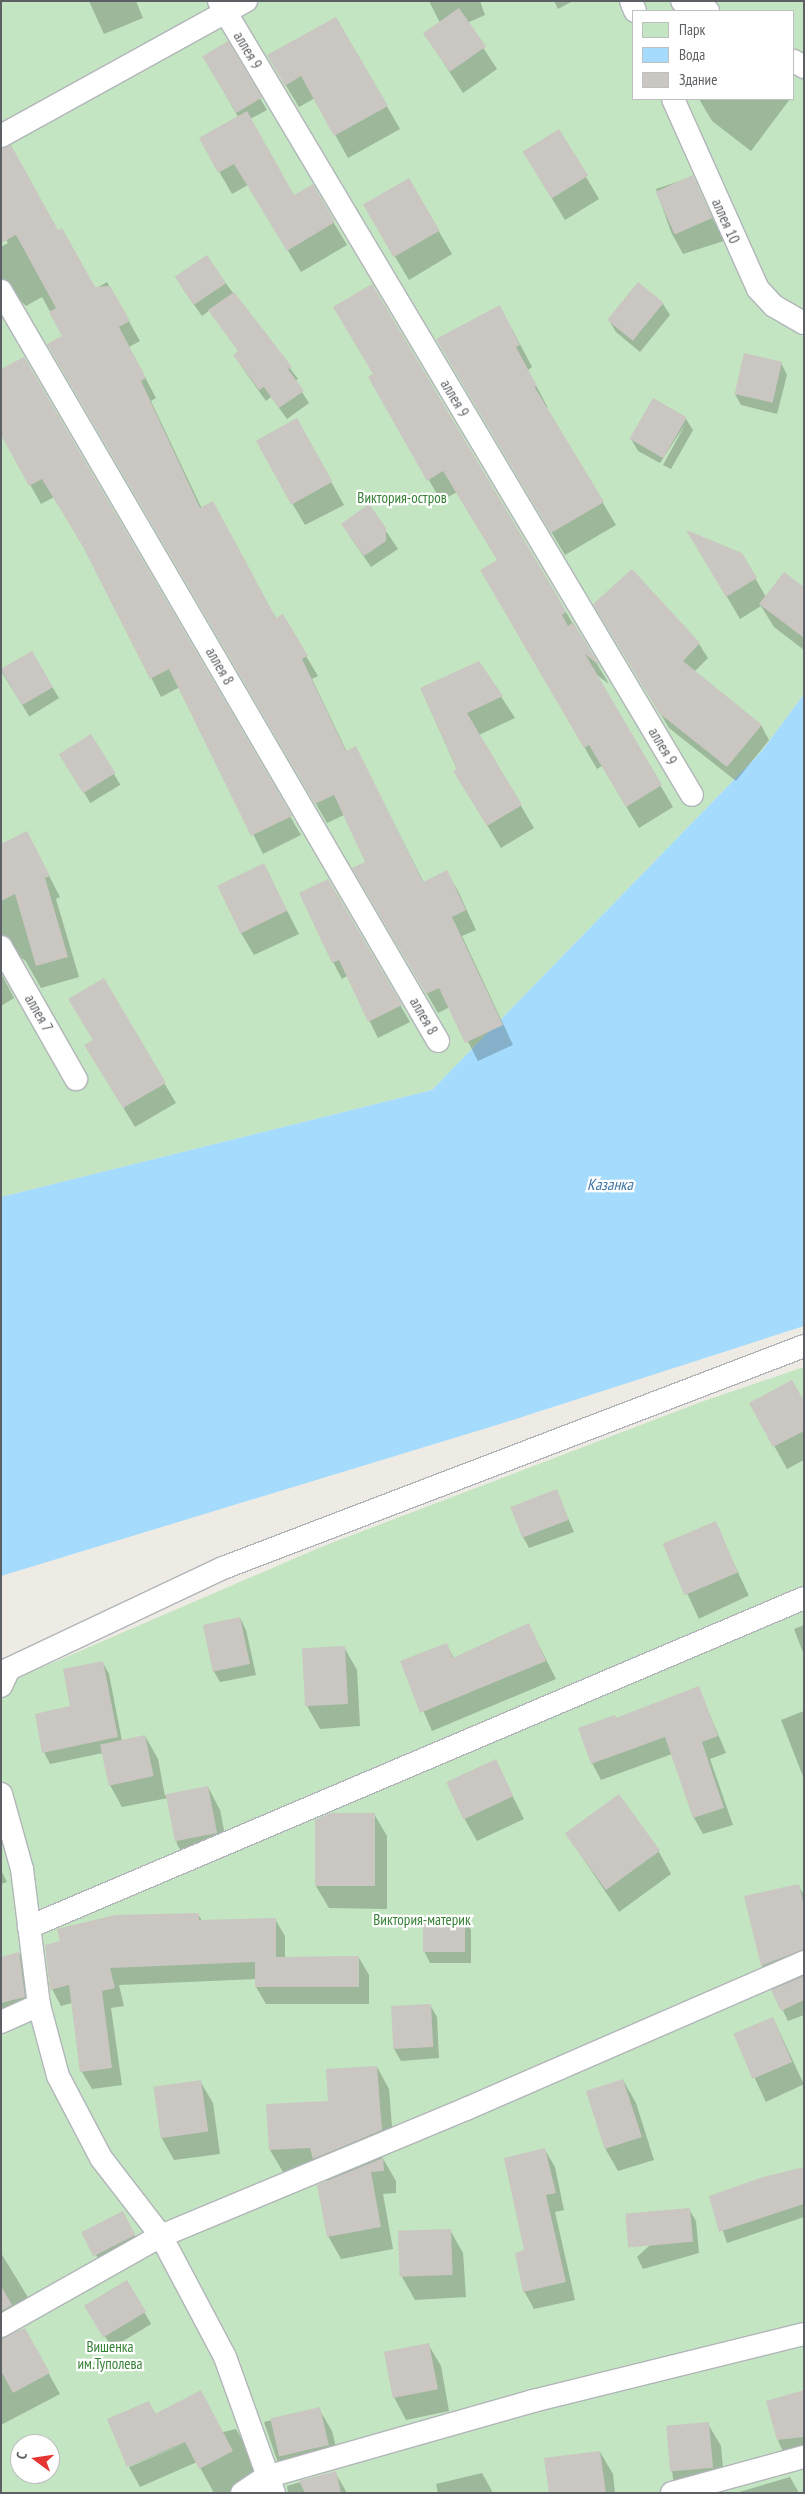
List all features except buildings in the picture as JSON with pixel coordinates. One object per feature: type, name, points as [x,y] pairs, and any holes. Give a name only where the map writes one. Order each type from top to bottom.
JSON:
[{"type":"lane","points":[[1,136],[223,8],[246,1]]},
{"type":"lane","points":[[682,1],[705,10]]},
{"type":"lane","name":"аллея 9","points":[[223,8],[692,795]]},
{"type":"lane","name":"аллея 10","points":[[673,100],[758,289],[774,306],[804,323]]},
{"type":"lane","name":"аллея 8","points":[[1,291],[438,1041]]},
{"type":"lane","name":"аллея 7","points":[[1,947],[76,1079]]},
{"type":"lane","points":[[1,1686],[9,1668],[223,1568],[804,1346]]},
{"type":"lane","points":[[29,1927],[804,1598]]},
{"type":"lane","points":[[1,1794],[22,1869],[40,2005],[58,2076],[101,2158],[161,2236],[225,2357],[270,2485]]},
{"type":"lane","points":[[1,2326],[161,2236],[466,2109],[804,1962]]},
{"type":"lane","points":[[1,2022],[40,2005]]},
{"type":"lane","points":[[242,2493],[533,2400],[804,2334]]},
{"type":"lane","points":[[672,2493],[804,2458]]},
{"type":"green space","name":"Виктория-остров","points":[[1,1],[804,1],[804,694],[761,752],[432,1090],[1,1197]]},
{"type":"green space","name":"Виктория-материк","points":[[804,1367],[804,2493],[1,2493],[1,1685],[321,1547],[701,1402]]},
{"type":"water","name":"Казанка","points":[[804,694],[804,1326],[500,1424],[1,1576],[1,1197],[432,1090],[761,752]]},
{"type":"park label","name":"Вишенка им.Туполева","points":[[110,2354]]}]
